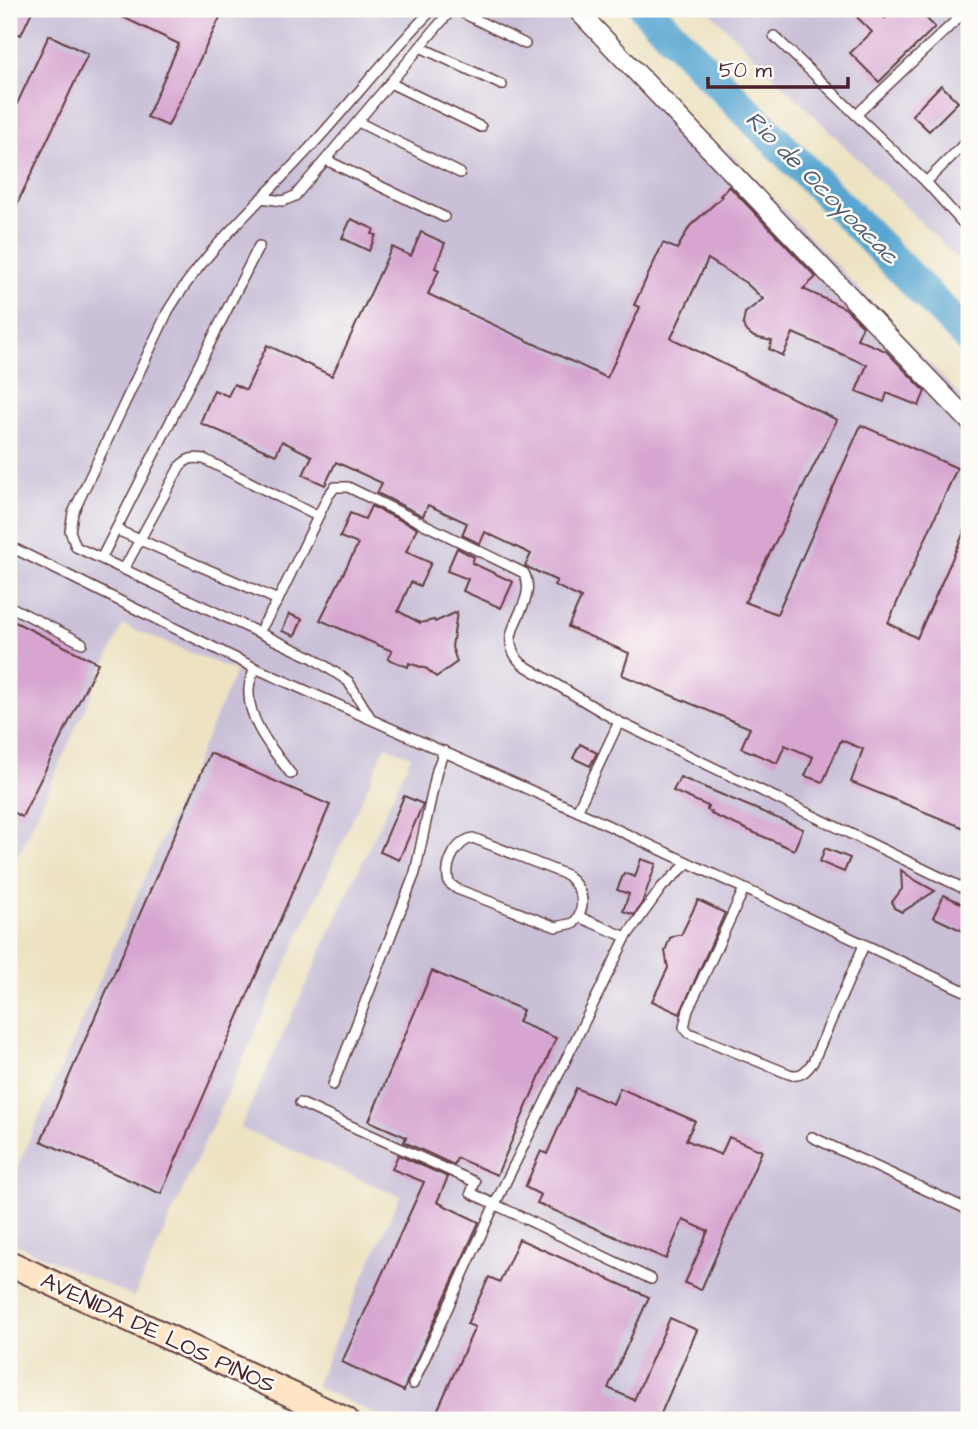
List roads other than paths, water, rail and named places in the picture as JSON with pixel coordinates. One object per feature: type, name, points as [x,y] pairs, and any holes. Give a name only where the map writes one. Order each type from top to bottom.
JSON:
[{"type":"street","points":[[576,9],[969,421]]},
{"type":"street","name":"AVENIDA DE LOS PINOS","points":[[9,1263],[346,1420]]},
{"type":"lane","points":[[371,719],[348,681],[313,658],[76,547],[70,531],[73,513],[168,311],[184,285],[207,256],[305,153],[433,9]]},
{"type":"lane","points":[[261,198],[283,201],[295,197],[454,9],[526,44]]},
{"type":"lane","points":[[856,115],[968,9]]},
{"type":"lane","points":[[774,36],[926,181],[969,230]]},
{"type":"lane","points":[[420,47],[502,85]]},
{"type":"lane","points":[[390,83],[481,127]]},
{"type":"lane","points":[[358,122],[460,173]]},
{"type":"lane","points":[[926,181],[969,139]]},
{"type":"lane","points":[[326,160],[444,218]]},
{"type":"lane","points":[[102,557],[259,246]]},
{"type":"lane","points":[[124,569],[180,466],[193,457],[204,459],[317,516]]},
{"type":"lane","points":[[259,632],[278,600],[331,491],[341,486],[348,487],[524,573],[528,581],[528,591],[510,635],[513,656],[522,664],[619,722],[969,891]]},
{"type":"lane","points":[[117,530],[278,600]]},
{"type":"lane","points":[[9,546],[255,668],[577,811],[969,993]]},
{"type":"lane","points":[[9,606],[82,643]]},
{"type":"lane","points":[[255,668],[249,689],[253,714],[267,743],[291,774]]},
{"type":"lane","points":[[577,811],[619,722]]},
{"type":"lane","points":[[333,1085],[415,873],[437,769],[444,751]]},
{"type":"lane","points":[[480,839],[566,875],[578,885],[582,899],[579,917],[574,923],[556,928],[457,888],[449,883],[447,876],[457,846],[466,840],[480,839]]},
{"type":"lane","points":[[412,1384],[495,1203],[626,937],[662,887],[688,863]]},
{"type":"lane","points":[[744,889],[688,1010],[684,1027],[689,1033],[789,1074],[802,1075],[813,1062],[864,945]]},
{"type":"lane","points":[[579,917],[626,937]]},
{"type":"lane","points":[[300,1103],[475,1182],[471,1193],[651,1279]]},
{"type":"lane","points":[[812,1137],[969,1210]]},
{"type":"waterway","name":"Rio de Ocoyoacac","points":[[646,9],[969,338]]}]
